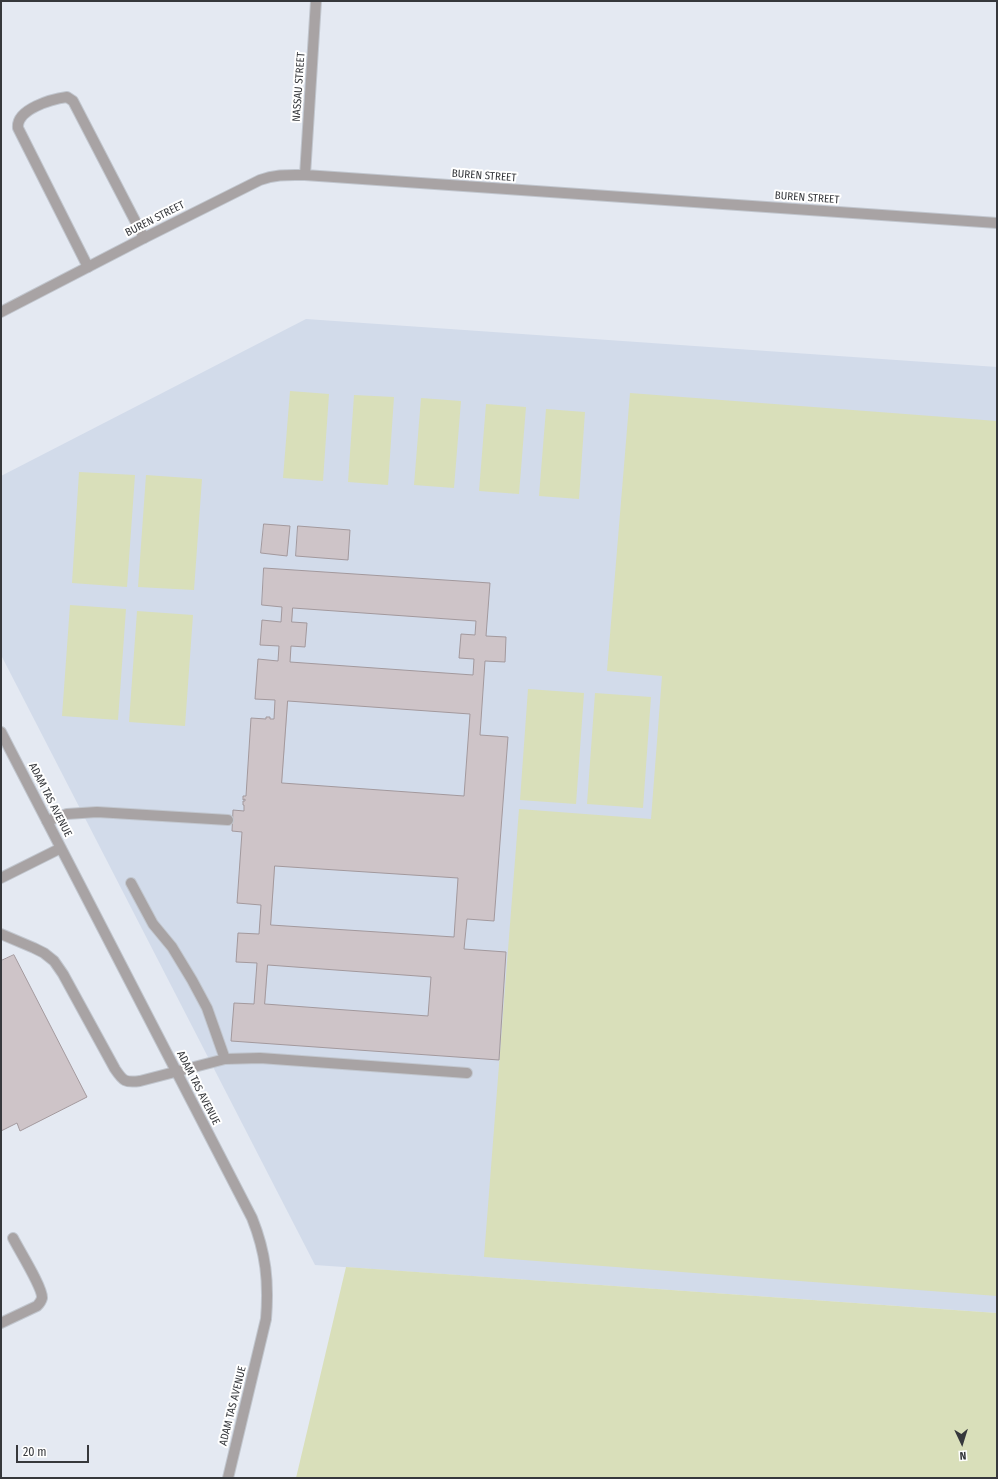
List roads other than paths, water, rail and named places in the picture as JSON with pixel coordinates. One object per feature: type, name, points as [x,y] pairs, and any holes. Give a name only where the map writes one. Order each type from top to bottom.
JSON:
[{"type":"street","name":"NASSAU STREET","points":[[305,175],[316,1]]},
{"type":"street","points":[[88,267],[18,128],[19,120],[23,114],[39,105],[56,98],[67,97],[73,101],[144,238]]},
{"type":"street","name":"BUREN STREET","points":[[1,312],[144,238],[270,176],[282,174],[997,223]]},
{"type":"street","name":"ADAM TAS AVENUE","points":[[1,732],[252,1218],[264,1254],[267,1273],[268,1297],[266,1319],[228,1478]]},
{"type":"street","points":[[47,821],[67,814],[97,812],[228,820]]},
{"type":"street","points":[[1,878],[61,848]]},
{"type":"street","points":[[131,884],[153,924],[172,947],[207,1008],[225,1060]]},
{"type":"street","points":[[1,934],[34,948],[54,961],[63,974],[115,1069],[123,1080],[135,1082],[225,1060],[260,1058],[467,1072]]},
{"type":"street","points":[[1,1323],[37,1306],[42,1298],[39,1287],[14,1238]]}]
